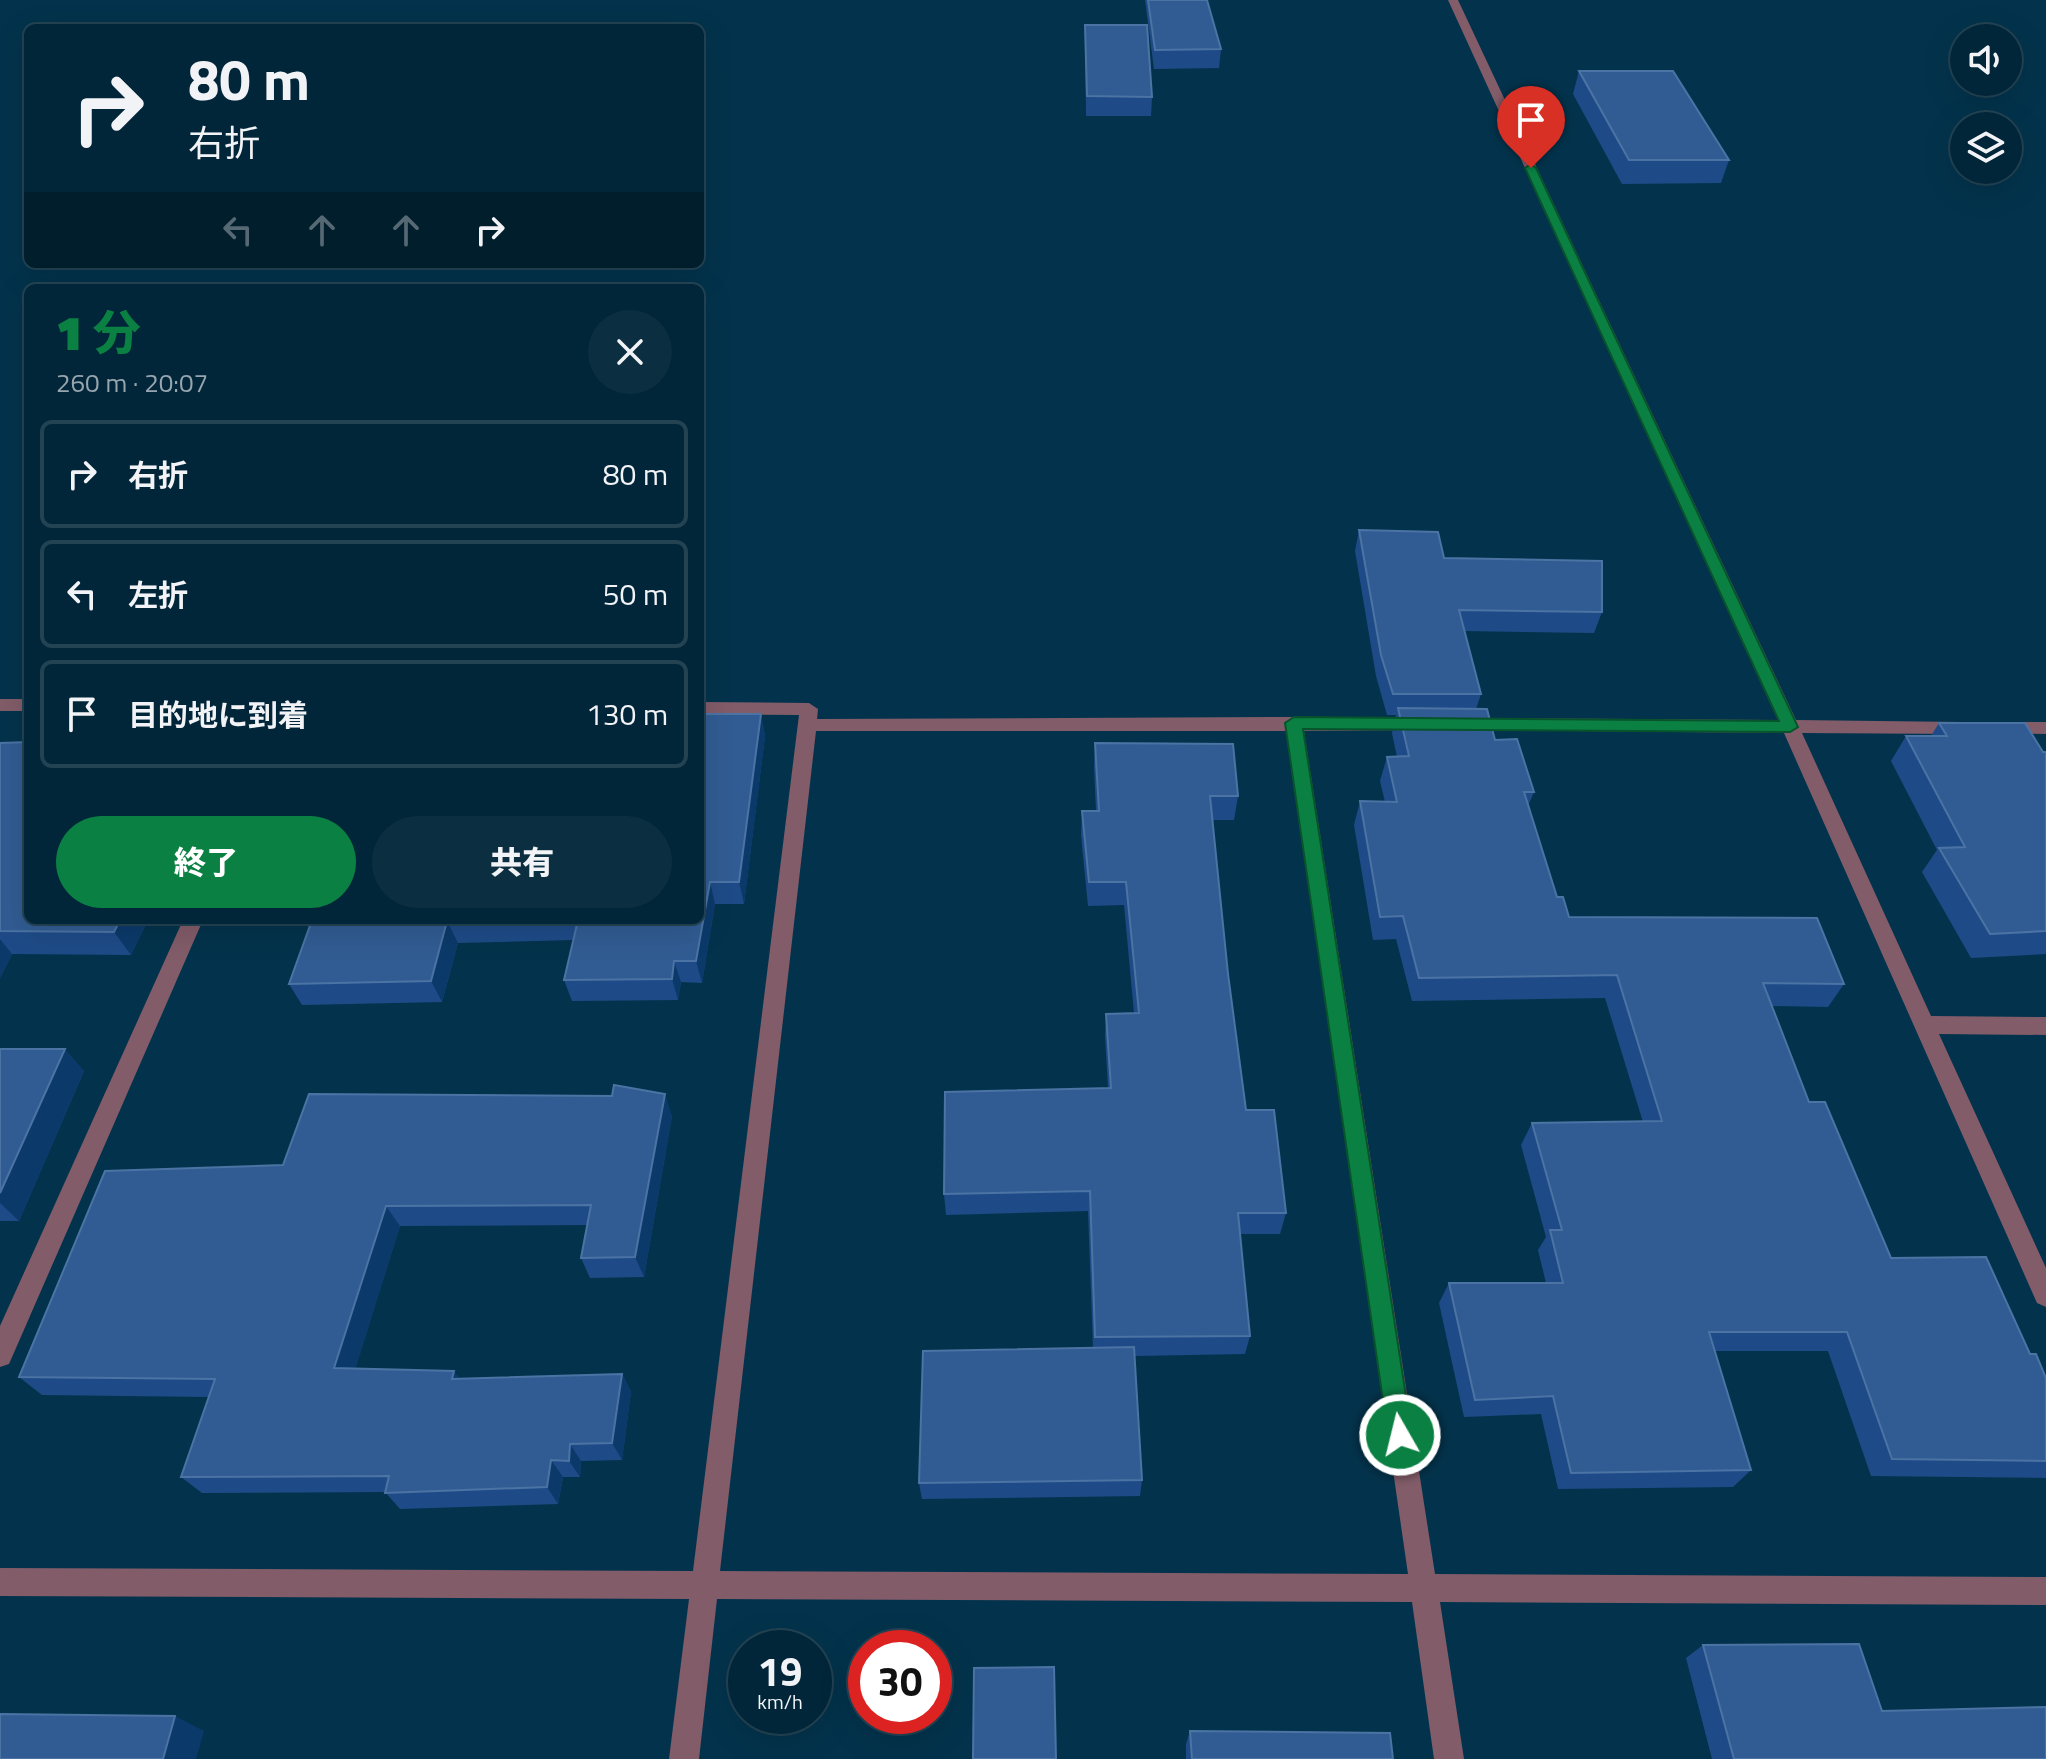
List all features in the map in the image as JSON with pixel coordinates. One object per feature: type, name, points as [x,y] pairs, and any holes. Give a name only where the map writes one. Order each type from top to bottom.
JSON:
[{"type":"street","points":[[1453,0],[1790,727],[2046,1295]]},
{"type":"street","points":[[0,705],[24,705]]},
{"type":"street","points":[[684,1759],[809,709],[704,708]]},
{"type":"street","points":[[1294,723],[1449,1759]]},
{"type":"street","points":[[807,725],[1294,723],[2046,728]]},
{"type":"street","points":[[0,1355],[191,924]]},
{"type":"street","points":[[1924,1025],[2046,1026]]},
{"type":"street","points":[[0,1582],[2046,1591]]},
{"type":"building","points":[[1148,0],[1207,0],[1221,49],[1155,50]]},
{"type":"building","points":[[1085,25],[1147,25],[1152,97],[1087,96]]},
{"type":"building","points":[[1579,71],[1673,71],[1729,160],[1629,160]]},
{"type":"building","points":[[1359,530],[1438,532],[1444,558],[1602,561],[1602,612],[1459,610],[1481,694],[1393,694],[1381,655]]},
{"type":"building","points":[[1398,708],[1487,709],[1495,740],[1517,739],[1534,792],[1524,792],[1557,897],[1563,897],[1569,917],[1817,918],[1844,984],[1763,983],[1809,1102],[1825,1102],[1891,1258],[1986,1257],[2030,1354],[2036,1354],[2046,1378],[2046,1461],[1892,1459],[1847,1332],[1709,1332],[1751,1470],[1571,1473],[1553,1396],[1475,1400],[1449,1283],[1563,1283],[1550,1230],[1562,1230],[1532,1123],[1662,1121],[1617,975],[1419,978],[1403,916],[1380,917],[1360,801],[1397,802],[1387,757],[1409,756]]},
{"type":"building","points":[[704,714],[761,714],[739,882],[710,882],[704,916]]},
{"type":"building","points":[[1939,723],[2025,723],[2043,752],[2046,752],[2046,931],[1990,934],[1939,848],[1965,847],[1906,736],[1947,736]]},
{"type":"building","points":[[24,742],[24,924],[118,924],[114,932],[0,931],[0,743]]},
{"type":"building","points":[[1095,743],[1233,744],[1238,796],[1210,796],[1228,974],[1246,1110],[1274,1110],[1286,1213],[1238,1213],[1250,1336],[1095,1337],[1090,1191],[944,1194],[945,1092],[1111,1088],[1106,1014],[1139,1013],[1126,882],[1089,882],[1082,811],[1099,811]]},
{"type":"building","points":[[311,924],[446,924],[431,981],[289,984]]},
{"type":"building","points":[[577,924],[703,924],[696,961],[674,961],[672,979],[564,980]]},
{"type":"building","points":[[0,1049],[65,1049],[0,1193]]},
{"type":"building","points":[[614,1085],[665,1094],[635,1257],[581,1258],[591,1205],[386,1206],[334,1368],[454,1371],[452,1379],[622,1374],[612,1443],[570,1444],[569,1461],[551,1460],[547,1487],[385,1493],[389,1476],[181,1477],[215,1379],[19,1377],[105,1171],[283,1165],[309,1094],[612,1096]]},
{"type":"building","points":[[1134,1347],[1142,1480],[919,1483],[923,1351]]},
{"type":"building","points":[[1859,1644],[1882,1711],[2046,1707],[2046,1759],[1734,1759],[1703,1645]]},
{"type":"building","points":[[1054,1667],[1056,1759],[973,1759],[974,1668]]},
{"type":"building","points":[[0,1714],[175,1716],[163,1759],[0,1759]]},
{"type":"building","points":[[1190,1731],[1390,1733],[1393,1759],[1192,1759]]},
{"type":"route","points":[[1400,1435],[1294,723],[1790,727],[1531,168]]}]
